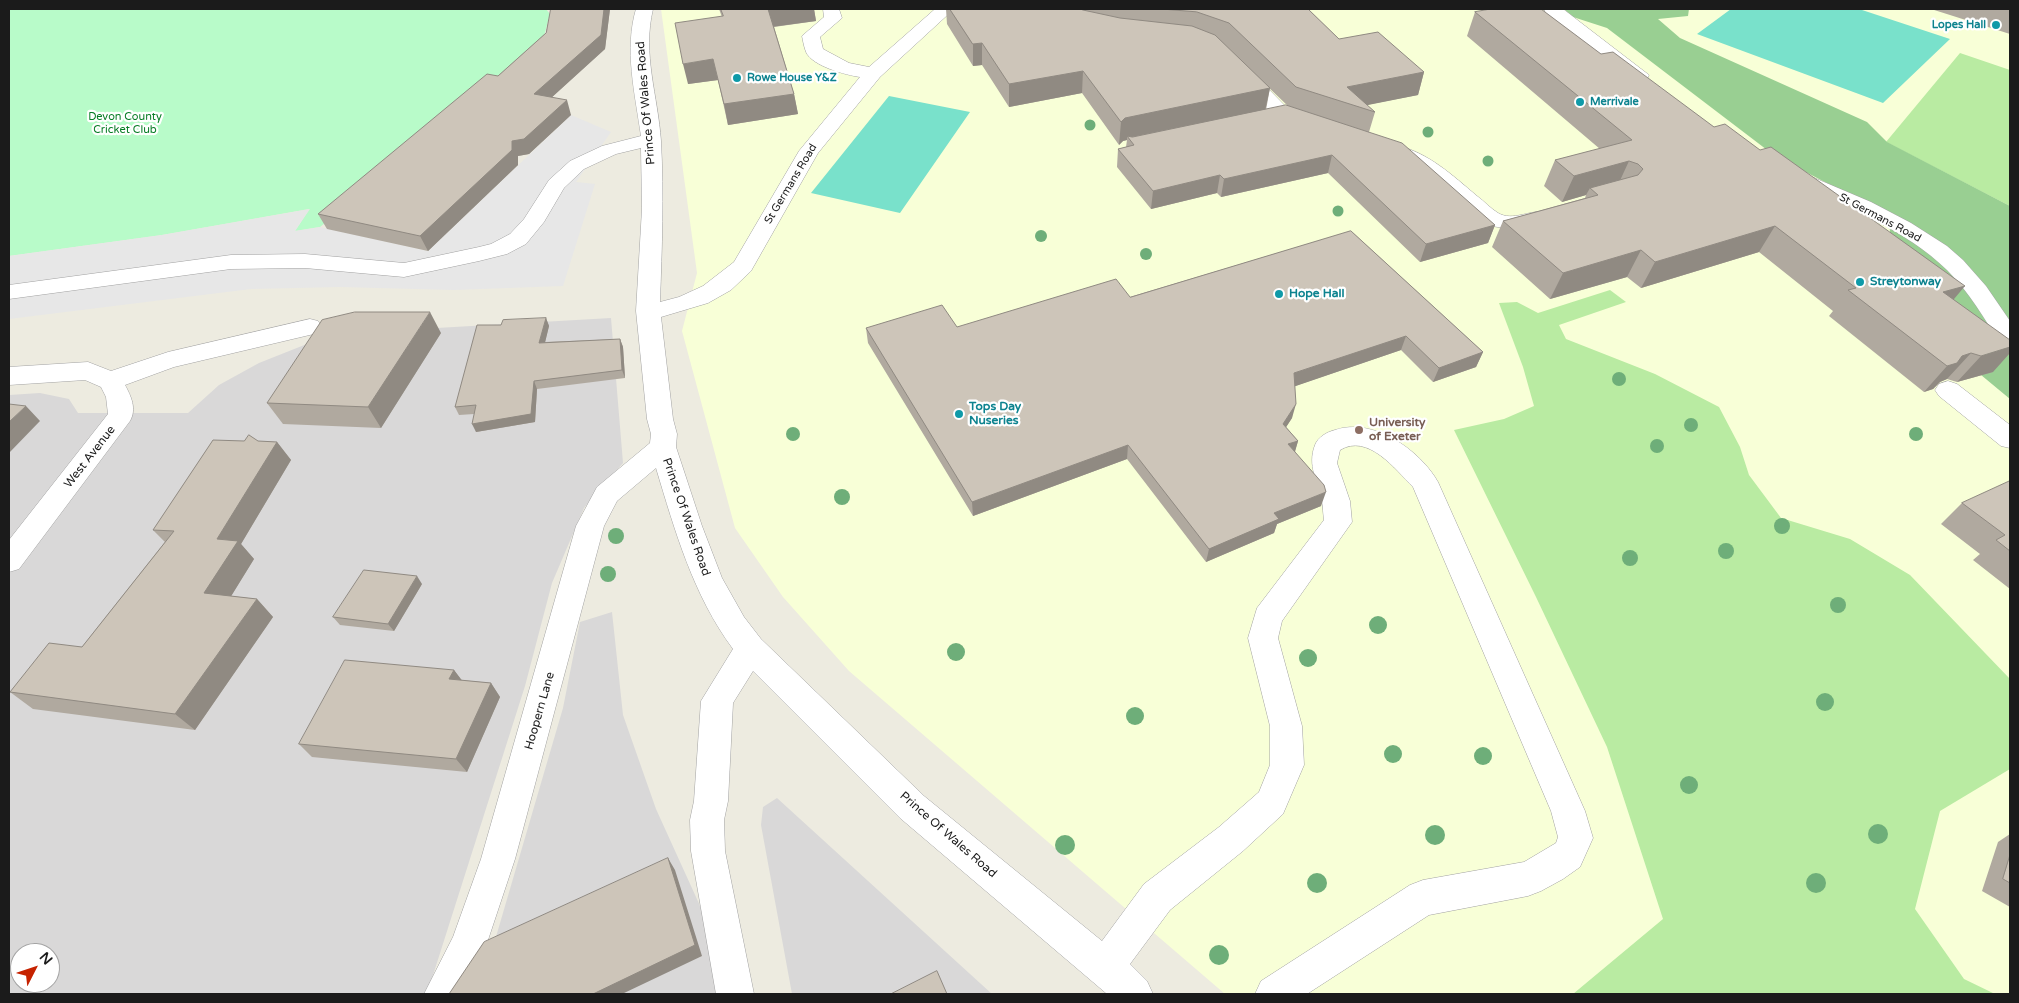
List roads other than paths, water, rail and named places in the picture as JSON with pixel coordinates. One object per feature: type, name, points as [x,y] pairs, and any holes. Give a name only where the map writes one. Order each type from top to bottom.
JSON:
[{"type":"street","name":"Prince Of Wales Road","points":[[644,9],[640,29],[642,73],[652,139],[653,209],[648,311],[660,418],[664,434],[662,447],[704,574],[741,638],[912,807],[1105,967],[1134,994]]},
{"type":"street","points":[[831,9],[833,18],[811,36],[815,52],[832,64],[849,71],[873,73]]},
{"type":"street","name":"St Germans Road","points":[[648,311],[671,309],[706,296],[730,280],[743,266],[809,151],[873,73],[945,9]]},
{"type":"street","points":[[1552,9],[1656,86]]},
{"type":"street","points":[[1232,63],[1273,117],[1325,129]]},
{"type":"street","points":[[9,292],[231,262],[305,261],[404,270],[471,256],[499,249],[518,239],[533,222],[556,184],[577,165],[609,150],[652,139]]},
{"type":"street","points":[[1380,146],[1414,158],[1434,170],[1493,220],[1517,223],[1553,213]]},
{"type":"street","name":"St Germans Road","points":[[1786,171],[1904,228],[1932,246],[1966,278],[1987,304],[2010,339]]},
{"type":"street","points":[[9,376],[88,371],[110,382],[168,360],[310,327]]},
{"type":"street","name":"West Avenue","points":[[9,561],[121,415],[119,397],[110,382]]},
{"type":"street","points":[[1948,390],[2010,438]]},
{"type":"street","points":[[1105,967],[1157,898],[1271,803],[1288,765],[1286,726],[1263,638],[1268,617],[1338,522],[1336,501],[1324,463],[1328,445],[1345,436],[1368,437],[1398,454],[1424,482],[1568,811],[1576,838],[1568,855],[1551,867],[1528,879],[1423,898],[1274,994]]},
{"type":"street","name":"Hoopern Lane","points":[[443,994],[468,946],[486,894],[549,680],[590,526],[607,494],[662,447]]},
{"type":"street","points":[[735,994],[708,851],[707,820],[711,801],[717,701],[750,648]]},
{"type":"place","name":"Lopes Hall","points":[[1996,25]]},
{"type":"place","name":"Rowe House Y&Z","points":[[737,78]]},
{"type":"place","name":"Merrivale","points":[[1580,102]]},
{"type":"place","name":"Streytonway","points":[[1860,282]]},
{"type":"place","name":"Hope Hall","points":[[1279,294]]},
{"type":"place","name":"Tops Day Nuseries","points":[[959,414]]},
{"type":"place","name":"University of Exeter","points":[[1359,430]]},
{"type":"park label","name":"Devon County Cricket Club","points":[[125,123]]}]
